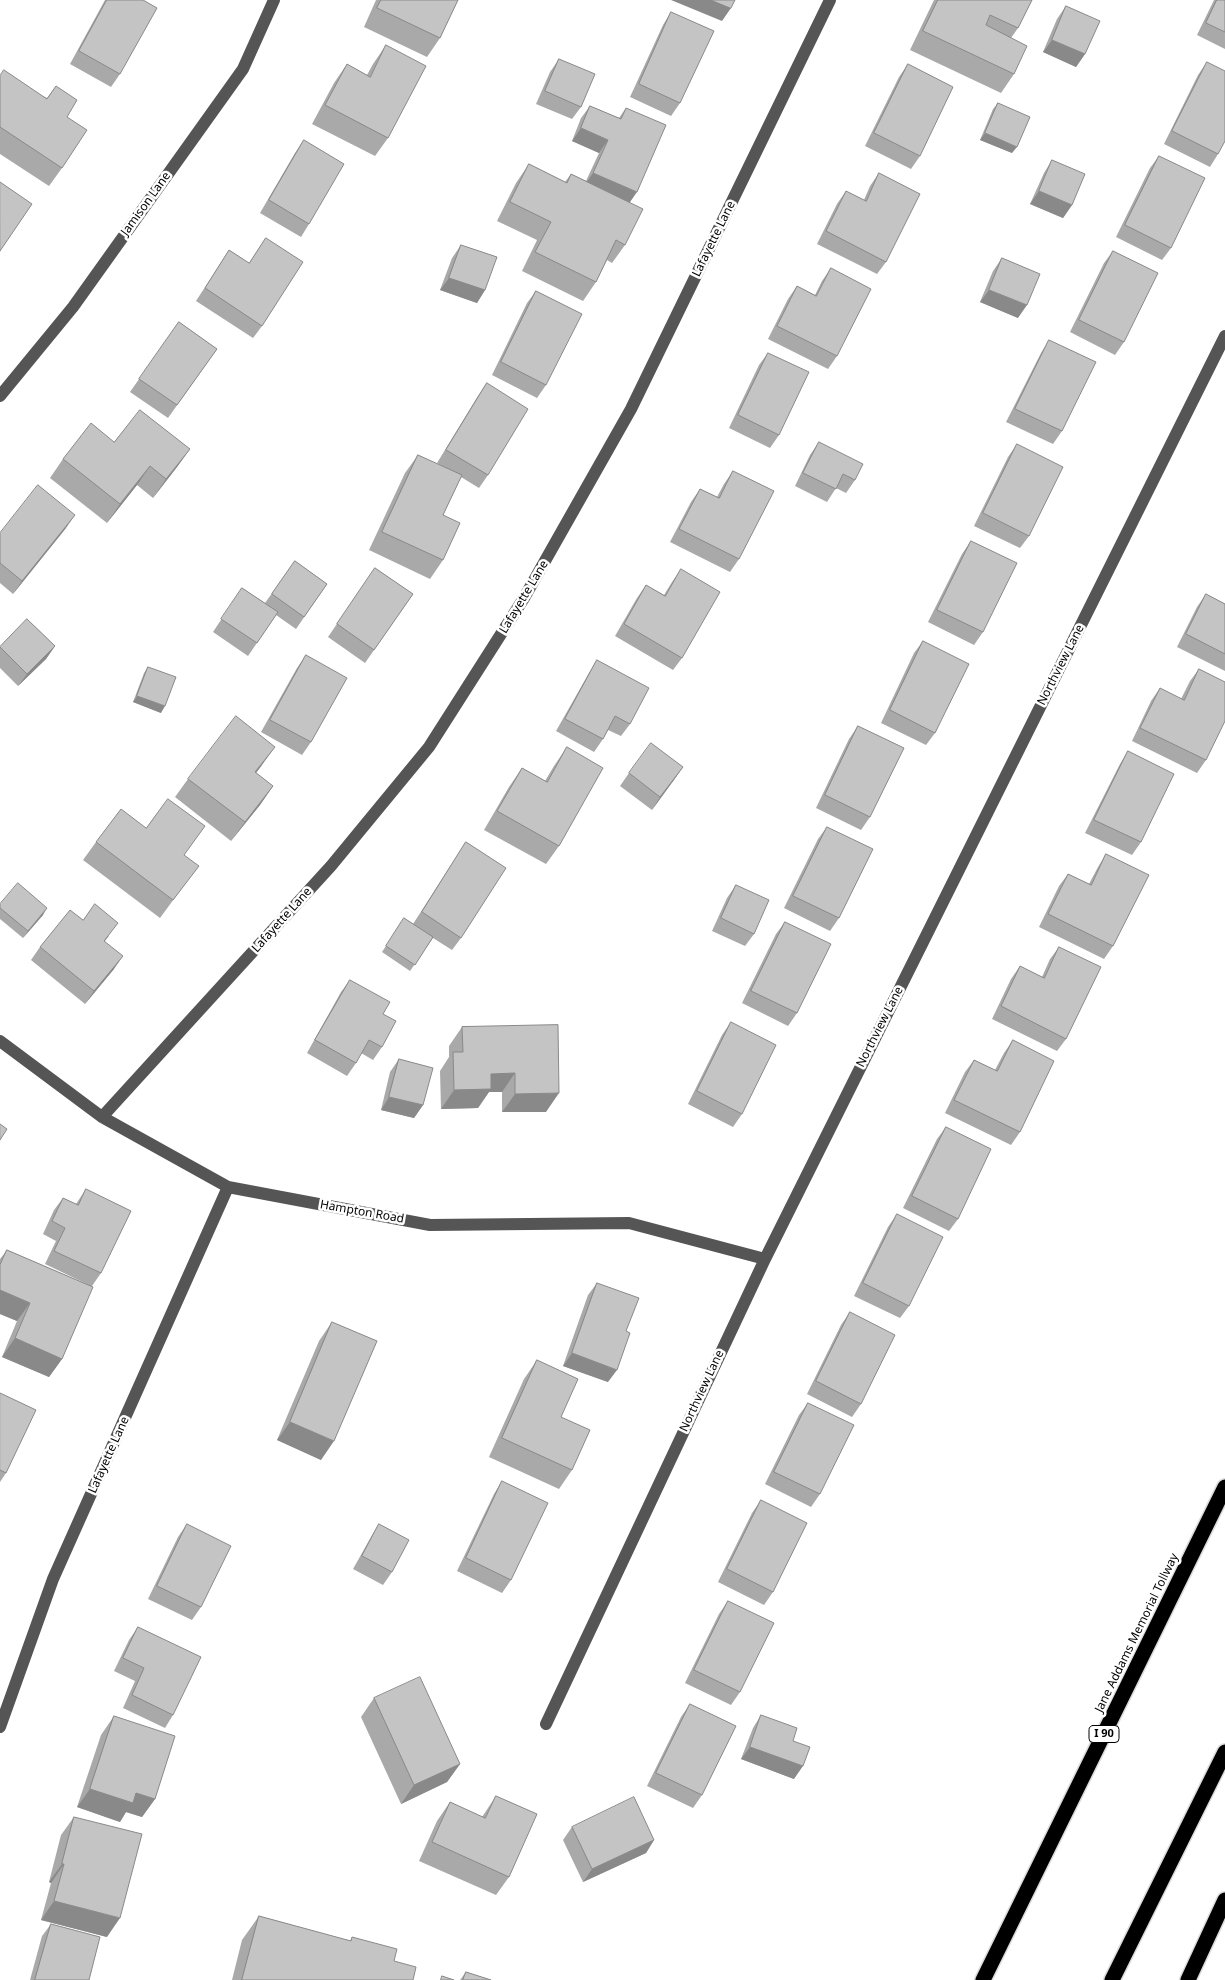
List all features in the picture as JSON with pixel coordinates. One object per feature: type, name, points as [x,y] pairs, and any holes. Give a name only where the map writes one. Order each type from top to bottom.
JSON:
[{"type":"highway","name":"Jane Addams Memorial Tollway","points":[[983,1980],[1225,1487]]},
{"type":"highway","points":[[1112,1980],[1225,1752]]},
{"type":"highway","points":[[1188,1980],[1225,1900]]},
{"type":"street","name":"Jamison Lane","points":[[0,396],[73,307],[243,69],[274,0]]},
{"type":"street","name":"Lafayette Lane","points":[[102,1117],[331,866],[429,747],[524,598],[631,409],[830,0]]},
{"type":"street","name":"Northview Lane","points":[[546,1724],[764,1259],[1225,336]]},
{"type":"street","name":"Hampton Road","points":[[0,1041],[102,1117],[228,1187],[430,1225],[629,1223],[764,1259]]},
{"type":"street","name":"Lafayette Lane","points":[[0,1727],[53,1578],[228,1187]]},
{"type":"building","points":[[107,0],[143,0],[157,8],[120,74],[79,51]]},
{"type":"building","points":[[381,0],[458,0],[440,38],[377,8]]},
{"type":"building","points":[[711,0],[735,0],[731,8]]},
{"type":"building","points":[[938,0],[1032,0],[1018,28],[990,15],[986,25],[1027,46],[1014,74],[923,31]]},
{"type":"building","points":[[1217,0],[1225,0],[1225,32],[1206,23]]},
{"type":"building","points":[[1066,6],[1100,21],[1085,54],[1052,40]]},
{"type":"building","points":[[671,12],[714,31],[680,103],[639,84]]},
{"type":"building","points":[[386,45],[426,66],[388,138],[325,105],[347,64],[370,77]]},
{"type":"building","points":[[559,59],[595,74],[581,107],[545,91]]},
{"type":"building","points":[[1207,62],[1225,71],[1225,141],[1218,154],[1172,131]]},
{"type":"building","points":[[908,64],[953,87],[920,156],[874,133]]},
{"type":"building","points":[[4,70],[47,99],[56,86],[77,100],[67,117],[87,130],[62,168],[0,127],[0,76]]},
{"type":"building","points":[[998,103],[1030,117],[1017,147],[985,133]]},
{"type":"building","points":[[590,106],[621,119],[626,108],[666,125],[637,192],[593,173],[608,140],[581,128]]},
{"type":"building","points":[[304,140],[344,164],[309,224],[269,200]]},
{"type":"building","points":[[1159,156],[1205,178],[1171,248],[1125,225]]},
{"type":"building","points":[[1052,160],[1085,174],[1072,205],[1039,191]]},
{"type":"building","points":[[529,164],[567,183],[571,174],[643,209],[625,245],[616,240],[596,282],[535,252],[551,222],[510,202]]},
{"type":"building","points":[[879,173],[920,194],[886,262],[826,231],[846,191],[866,201]]},
{"type":"building","points":[[0,182],[32,204],[0,251]]},
{"type":"building","points":[[266,238],[303,262],[262,326],[205,288],[229,250],[249,263]]},
{"type":"building","points":[[461,245],[497,257],[485,290],[449,278]]},
{"type":"building","points":[[1113,251],[1158,273],[1124,342],[1079,320]]},
{"type":"building","points":[[1002,258],[1040,274],[1027,305],[989,290]]},
{"type":"building","points":[[831,268],[871,289],[837,356],[777,326],[797,286],[816,296]]},
{"type":"building","points":[[536,291],[582,314],[546,385],[501,362]]},
{"type":"building","points":[[179,322],[217,349],[177,405],[139,379]]},
{"type":"building","points":[[1049,340],[1096,362],[1062,431],[1015,409]]},
{"type":"building","points":[[768,353],[809,372],[779,435],[738,415]]},
{"type":"building","points":[[487,383],[528,409],[488,475],[446,450]]},
{"type":"building","points":[[140,410],[190,449],[166,479],[150,466],[120,504],[63,459],[91,423],[114,442]]},
{"type":"building","points":[[819,442],[863,464],[855,480],[843,474],[836,489],[803,473]]},
{"type":"building","points":[[1017,444],[1063,467],[1029,536],[983,513]]},
{"type":"building","points":[[418,455],[462,475],[443,515],[460,523],[443,560],[382,532]]},
{"type":"building","points":[[733,471],[774,491],[739,559],[679,529],[700,489],[719,498]]},
{"type":"building","points":[[38,485],[75,515],[22,581],[0,563],[0,533]]},
{"type":"building","points":[[971,541],[1017,563],[983,632],[937,610]]},
{"type":"building","points":[[295,561],[327,584],[304,617],[272,594]]},
{"type":"building","points":[[375,568],[413,594],[374,650],[337,624]]},
{"type":"building","points":[[681,569],[720,592],[682,658],[624,624],[646,585],[665,596]]},
{"type":"building","points":[[242,588],[278,612],[257,643],[221,619]]},
{"type":"building","points":[[1206,594],[1225,604],[1225,654],[1186,634]]},
{"type":"building","points":[[27,619],[55,646],[27,674],[0,647]]},
{"type":"building","points":[[923,641],[969,664],[935,733],[890,710]]},
{"type":"building","points":[[306,655],[347,678],[311,742],[270,720]]},
{"type":"building","points":[[597,660],[649,688],[630,724],[615,716],[603,739],[565,719]]},
{"type":"building","points":[[148,667],[176,677],[165,706],[137,696]]},
{"type":"building","points":[[1199,669],[1225,682],[1225,721],[1206,760],[1140,728],[1160,688],[1184,700]]},
{"type":"building","points":[[236,716],[275,747],[255,772],[273,786],[245,822],[188,779]]},
{"type":"building","points":[[858,726],[904,748],[870,817],[825,795]]},
{"type":"building","points":[[651,743],[683,767],[660,797],[629,773]]},
{"type":"building","points":[[567,747],[603,768],[559,846],[497,811],[522,768],[547,782]]},
{"type":"building","points":[[1128,751],[1174,774],[1141,842],[1094,820]]},
{"type":"building","points":[[168,799],[205,826],[184,855],[199,866],[173,900],[96,842],[121,809],[146,828]]},
{"type":"building","points":[[827,827],[873,849],[839,918],[793,896]]},
{"type":"building","points":[[466,842],[506,868],[461,938],[422,912]]},
{"type":"building","points":[[1106,854],[1149,875],[1113,946],[1048,914],[1068,874],[1091,885]]},
{"type":"building","points":[[18,883],[47,908],[28,931],[0,908],[0,904]]},
{"type":"building","points":[[736,885],[769,900],[754,934],[721,918]]},
{"type":"building","points":[[95,904],[118,923],[104,941],[123,956],[94,991],[40,947],[70,910],[83,920]]},
{"type":"building","points":[[404,918],[433,937],[415,965],[386,946]]},
{"type":"building","points":[[785,922],[831,944],[797,1013],[751,991]]},
{"type":"building","points":[[1059,947],[1101,967],[1066,1039],[1001,1006],[1020,966],[1044,978]]},
{"type":"building","points":[[350,980],[390,1002],[383,1014],[396,1021],[382,1047],[369,1040],[356,1063],[315,1040]]},
{"type":"building","points":[[731,1022],[776,1045],[742,1114],[697,1091]]},
{"type":"building","points":[[558,1025],[559,1093],[515,1094],[515,1073],[491,1074],[491,1089],[454,1090],[453,1052],[463,1052],[462,1027]]},
{"type":"building","points":[[1013,1040],[1054,1061],[1020,1132],[954,1100],[974,1060],[997,1071]]},
{"type":"building","points":[[399,1059],[433,1068],[423,1105],[389,1097]]},
{"type":"building","points":[[0,1124],[7,1129],[0,1140]]},
{"type":"building","points":[[946,1127],[991,1149],[958,1219],[912,1196]]},
{"type":"building","points":[[86,1189],[131,1211],[101,1273],[54,1251],[65,1228],[52,1221],[63,1198],[78,1205]]},
{"type":"building","points":[[897,1214],[943,1237],[909,1306],[863,1283]]},
{"type":"building","points":[[7,1250],[93,1287],[62,1359],[15,1338],[30,1303],[0,1290],[0,1265]]},
{"type":"building","points":[[597,1283],[639,1298],[626,1331],[630,1333],[617,1370],[572,1353]]},
{"type":"building","points":[[850,1312],[895,1335],[861,1404],[816,1381]]},
{"type":"building","points":[[332,1322],[377,1341],[334,1441],[290,1422]]},
{"type":"building","points":[[537,1360],[578,1379],[561,1417],[590,1430],[572,1470],[502,1438]]},
{"type":"building","points":[[0,1393],[36,1410],[6,1473],[0,1470]]},
{"type":"building","points":[[808,1403],[854,1425],[820,1494],[774,1472]]},
{"type":"building","points":[[502,1481],[548,1503],[511,1580],[466,1558]]},
{"type":"building","points":[[761,1500],[807,1523],[773,1592],[727,1569]]},
{"type":"building","points":[[187,1524],[231,1546],[201,1607],[157,1586]]},
{"type":"building","points":[[379,1524],[409,1540],[392,1572],[362,1556]]},
{"type":"building","points":[[728,1601],[774,1623],[740,1692],[694,1670]]},
{"type":"building","points":[[138,1627],[201,1657],[173,1715],[132,1695],[144,1668],[123,1658]]},
{"type":"building","points":[[420,1677],[460,1764],[414,1785],[374,1698]]},
{"type":"building","points":[[690,1704],[736,1726],[702,1795],[656,1773]]},
{"type":"building","points":[[761,1715],[797,1728],[793,1741],[810,1747],[803,1766],[750,1747]]},
{"type":"building","points":[[114,1716],[175,1736],[155,1799],[136,1793],[133,1803],[90,1789]]},
{"type":"building","points":[[496,1796],[537,1814],[509,1877],[432,1842],[450,1802],[485,1818]]},
{"type":"building","points":[[634,1797],[654,1840],[592,1869],[572,1827]]},
{"type":"building","points":[[74,1817],[142,1834],[120,1918],[54,1901]]},
{"type":"building","points":[[259,1916],[351,1941],[352,1937],[397,1949],[394,1961],[416,1967],[413,1980],[242,1980]]},
{"type":"building","points":[[51,1924],[100,1937],[89,1980],[35,1980]]},
{"type":"building","points":[[466,1972],[491,1980],[463,1980]]},
{"type":"building","points":[[442,1976],[454,1980],[441,1980]]}]
